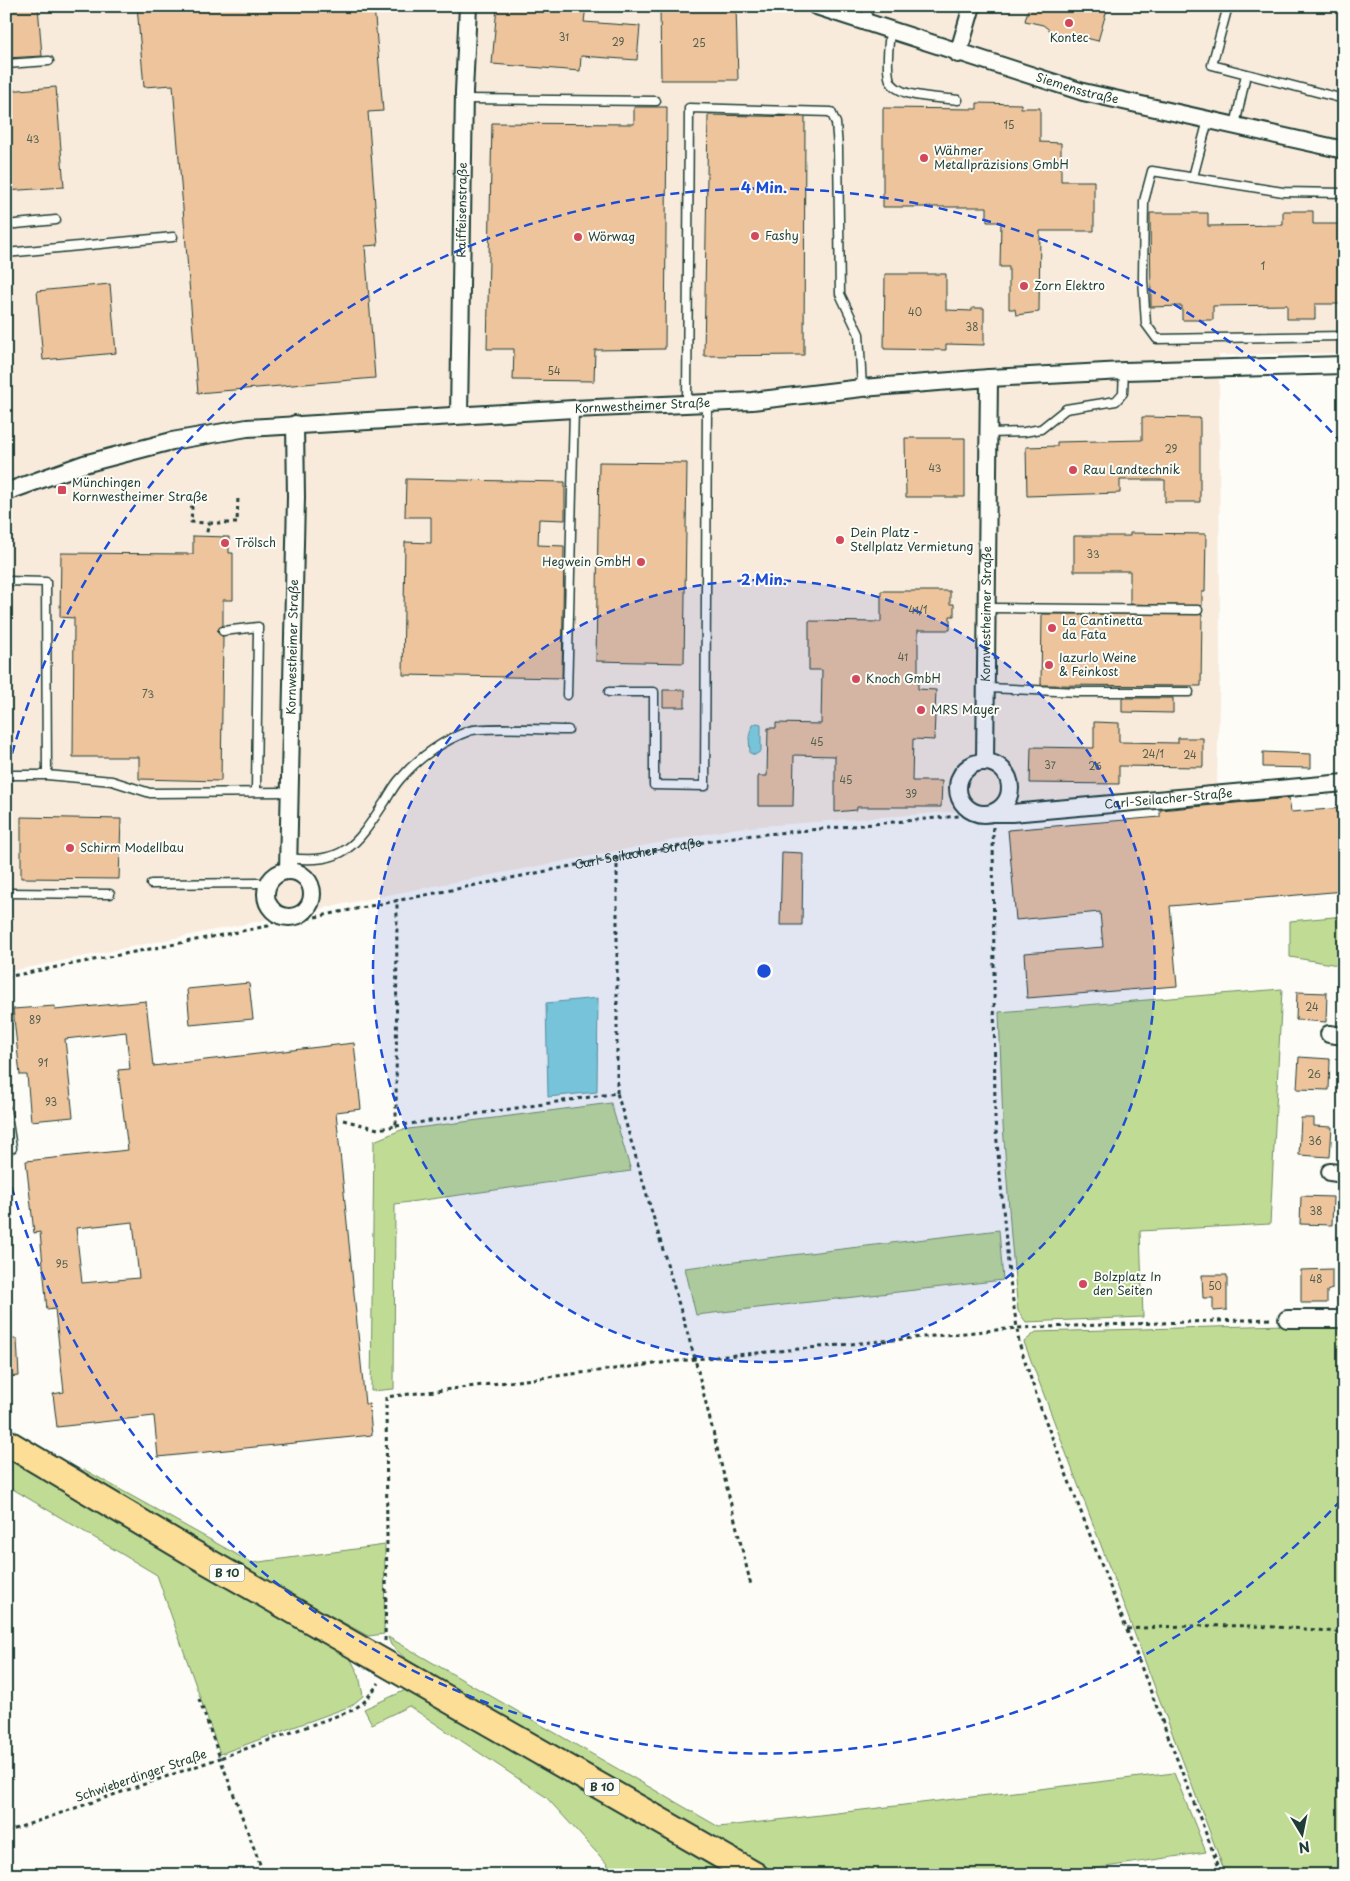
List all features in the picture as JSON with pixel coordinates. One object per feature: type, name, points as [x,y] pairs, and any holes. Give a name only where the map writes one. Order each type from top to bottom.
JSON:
[{"type":"main road","name":"B 10","points":[[6,1442],[191,1552],[755,1875]]},
{"type":"street","name":"Raiffeisenstraße","points":[[459,415],[464,99],[468,6]]},
{"type":"street","name":"Siemensstraße","points":[[816,6],[867,14],[890,30],[958,54],[1083,92],[1344,150]]},
{"type":"street","points":[[958,54],[972,6]]},
{"type":"street","name":"Kornwestheimer Straße","points":[[6,492],[84,464],[172,441],[246,428],[459,415],[752,401],[862,388],[989,378],[1124,371],[1344,365]]},
{"type":"street","name":"Kornwestheimer Straße","points":[[986,762],[989,378]]},
{"type":"street","name":"Kornwestheimer Straße","points":[[288,864],[291,792],[295,424]]},
{"type":"street","points":[[986,762],[1001,768],[1010,783],[1010,794],[1005,805],[987,814],[970,810],[961,802],[958,791],[959,780],[965,770],[974,764],[986,762]]},
{"type":"street","name":"Carl-Seilacher-Straße","points":[[987,814],[1012,814],[1344,783]]},
{"type":"street","points":[[288,864],[306,878],[311,887],[312,898],[308,907],[300,914],[282,915],[273,910],[268,901],[268,886],[288,864]]},
{"type":"street","points":[[1287,1319],[1344,1319]]},
{"type":"lane","points":[[1228,6],[1212,65],[1344,99]]},
{"type":"lane","points":[[890,30],[888,68],[892,86],[901,92],[958,100]]},
{"type":"lane","points":[[6,64],[49,61]]},
{"type":"lane","points":[[1235,126],[1246,74]]},
{"type":"lane","points":[[464,99],[656,101]]},
{"type":"lane","points":[[687,403],[689,108],[831,112],[836,123],[838,148],[840,294],[859,334],[862,388]]},
{"type":"lane","points":[[1193,177],[1208,120]]},
{"type":"lane","points":[[1344,193],[1283,192],[1152,170],[1144,201],[1143,280],[1146,324],[1156,339],[1344,336]]},
{"type":"lane","points":[[6,225],[56,220]]},
{"type":"lane","points":[[6,253],[173,237]]},
{"type":"lane","points":[[990,433],[1041,430],[1066,409],[1116,401],[1123,393],[1124,371]]},
{"type":"lane","points":[[608,692],[654,692],[654,785],[705,786],[707,402]]},
{"type":"lane","points":[[567,695],[574,409]]},
{"type":"lane","points":[[6,581],[46,582],[47,775]]},
{"type":"lane","points":[[988,608],[1198,610]]},
{"type":"lane","points":[[223,631],[258,627],[256,792]]},
{"type":"lane","points":[[987,688],[1079,692],[1189,692]]},
{"type":"lane","points":[[288,864],[330,858],[349,848],[365,832],[401,778],[433,749],[471,730],[568,730]]},
{"type":"lane","points":[[6,775],[47,775],[112,781],[150,793],[291,792]]},
{"type":"lane","points":[[151,884],[259,883],[268,886]]},
{"type":"lane","points":[[6,893],[110,894]]},
{"type":"lane","points":[[6,1109],[12,1148]]},
{"type":"path","points":[[189,498],[192,508],[191,522],[238,523],[238,497]]},
{"type":"path","points":[[206,536],[209,523]]},
{"type":"path","points":[[987,814],[995,1120],[1009,1274],[1019,1343],[1041,1409],[1222,1875]]},
{"type":"path","name":"Carl-Seilacher-Straße","points":[[300,914],[310,918],[397,899],[617,857],[734,837],[987,814]]},
{"type":"path","points":[[617,857],[617,1094],[695,1359],[752,1585]]},
{"type":"path","points":[[396,1126],[397,899]]},
{"type":"path","points":[[6,977],[268,926],[282,915]]},
{"type":"path","points":[[343,1120],[378,1129],[617,1094]]},
{"type":"path","points":[[199,1699],[220,1758],[353,1710],[364,1702],[383,1677],[386,1663],[386,1397],[695,1359],[1016,1328],[1287,1319]]},
{"type":"path","points":[[1127,1629],[1244,1625],[1303,1628],[1344,1634]]},
{"type":"path","name":"Schwieberdinger Straße","points":[[6,1832],[220,1758],[264,1875]]},
{"type":"shaded area","points":[[6,6],[1344,6],[1344,353],[1219,355],[1220,662],[1217,787],[1017,807],[737,828],[398,893],[6,972]]},
{"type":"green space","points":[[1344,916],[1344,966],[1290,957],[1290,921]]},
{"type":"green space","points":[[1282,989],[1270,1224],[1140,1231],[1143,1317],[1026,1322],[1018,1311],[1011,1237],[1003,1125],[999,1012]]},
{"type":"green space","points":[[611,1103],[631,1171],[395,1204],[394,1389],[371,1391],[374,1141],[401,1130]]},
{"type":"green space","points":[[999,1230],[1003,1280],[696,1315],[685,1268]]},
{"type":"green space","points":[[1285,1325],[1344,1327],[1344,1875],[1226,1875],[1024,1342],[1036,1332]]},
{"type":"green space","points":[[6,1458],[348,1654],[359,1675],[363,1696],[351,1706],[220,1754],[157,1575],[6,1485]]},
{"type":"green space","points":[[85,1470],[252,1563],[385,1545],[384,1634],[368,1636],[187,1537],[79,1471]]},
{"type":"green space","points":[[388,1637],[719,1827],[1174,1773],[1206,1852],[1052,1875],[780,1875],[406,1659],[391,1645]]},
{"type":"green space","points":[[408,1689],[560,1779],[730,1875],[610,1875],[608,1865],[546,1797],[409,1706],[372,1724],[364,1709]]},
{"type":"water","points":[[761,724],[761,751],[755,755],[750,753],[749,737],[752,725]]},
{"type":"water","points":[[598,998],[597,1092],[548,1097],[546,1003]]},
{"type":"building","points":[[6,6],[38,6],[42,56],[6,58]]},
{"type":"building","points":[[137,6],[374,6],[383,111],[368,112],[378,245],[365,246],[375,378],[198,393],[173,85],[144,87]]},
{"type":"building","points":[[497,6],[586,6],[584,22],[640,26],[637,60],[581,56],[580,71],[492,64]]},
{"type":"building","points":[[660,6],[736,6],[738,80],[661,80]]},
{"type":"building","name":"Kontec","points":[[1029,6],[1108,6],[1098,41],[1074,35],[1056,35],[1043,25],[1025,21]]},
{"type":"building","points":[[56,87],[64,187],[6,191],[6,91]]},
{"type":"building","points":[[977,103],[1021,104],[1021,108],[1040,108],[1040,142],[1061,143],[1061,181],[1094,181],[1094,231],[1040,231],[1039,312],[1016,315],[1015,309],[1009,309],[1009,267],[1000,267],[1001,222],[987,222],[987,207],[883,207],[883,108],[977,109]]},
{"type":"building","name":"Wörwag","points":[[634,107],[667,107],[665,349],[595,350],[594,381],[513,380],[514,349],[487,349],[492,123],[634,124]]},
{"type":"building","name":"Fashy","points":[[708,115],[805,117],[804,355],[704,356]]},
{"type":"building","points":[[1283,211],[1313,211],[1313,224],[1344,224],[1344,304],[1315,304],[1315,319],[1287,319],[1287,305],[1213,306],[1213,320],[1182,320],[1182,306],[1151,307],[1150,213],[1208,213],[1208,226],[1283,225]]},
{"type":"building","points":[[885,274],[946,274],[946,310],[972,311],[972,308],[984,308],[984,345],[946,344],[946,350],[884,349]]},
{"type":"building","points":[[110,284],[116,353],[43,360],[37,291]]},
{"type":"building","points":[[1142,417],[1200,418],[1200,502],[1165,502],[1165,480],[1120,480],[1120,493],[1027,496],[1026,447],[1057,446],[1057,442],[1142,440]]},
{"type":"building","points":[[905,438],[965,438],[965,497],[906,497]]},
{"type":"building","name":"Hegwein GmbH","points":[[599,462],[687,463],[684,663],[596,661]]},
{"type":"building","points":[[406,479],[565,482],[565,520],[539,519],[538,545],[564,546],[562,678],[403,675],[405,542],[431,543],[431,517],[405,517]]},
{"type":"building","points":[[1130,533],[1206,534],[1205,592],[1202,592],[1202,606],[1130,604],[1130,571],[1074,571],[1074,536],[1130,536]]},
{"type":"building","points":[[193,536],[229,537],[229,553],[233,553],[233,600],[223,600],[223,625],[217,631],[223,637],[221,781],[139,779],[139,757],[73,757],[74,618],[60,617],[61,553],[193,554]]},
{"type":"building","points":[[881,591],[950,591],[950,604],[954,604],[954,616],[950,616],[950,630],[918,630],[918,689],[936,690],[934,740],[913,739],[912,781],[942,781],[941,807],[857,807],[857,810],[835,812],[835,756],[794,755],[793,806],[758,806],[758,776],[767,776],[768,728],[776,728],[776,723],[821,724],[822,670],[809,670],[809,621],[881,622]]},
{"type":"building","points":[[1042,614],[1202,614],[1201,686],[1041,685]]},
{"type":"building","points":[[663,690],[685,690],[685,707],[663,707]]},
{"type":"building","points":[[1122,698],[1173,698],[1173,713],[1122,712]]},
{"type":"building","points":[[1094,722],[1119,723],[1119,742],[1178,743],[1178,738],[1203,738],[1203,767],[1119,766],[1119,784],[1030,783],[1031,747],[1094,748]]},
{"type":"building","points":[[1263,752],[1311,754],[1311,768],[1263,767]]},
{"type":"building","points":[[1289,798],[1291,812],[1344,808],[1344,891],[1170,906],[1177,986],[1027,998],[1024,953],[1103,947],[1100,912],[1016,920],[1008,830],[1160,817],[1160,810]]},
{"type":"building","name":"Schirm Modellbau","points":[[21,817],[121,819],[119,879],[21,878]]},
{"type":"building","points":[[782,852],[803,853],[802,925],[780,925]]},
{"type":"building","points":[[249,983],[253,1019],[190,1025],[187,989]]},
{"type":"building","points":[[1297,992],[1327,993],[1326,1022],[1296,1020]]},
{"type":"building","points":[[146,1001],[153,1066],[354,1043],[361,1109],[336,1112],[365,1404],[369,1404],[372,1435],[158,1457],[154,1416],[57,1427],[53,1394],[64,1392],[55,1309],[47,1310],[40,1232],[34,1233],[26,1161],[128,1150],[118,1070],[130,1069],[126,1032],[65,1039],[73,1117],[31,1121],[27,1075],[20,1075],[13,1009],[55,1006],[55,1010]],"holes":[[[133,1222],[139,1278],[82,1283],[76,1228]]]},
{"type":"building","points":[[1299,1057],[1330,1059],[1329,1090],[1297,1089]]},
{"type":"building","points":[[1301,1118],[1314,1118],[1314,1126],[1332,1127],[1330,1157],[1299,1155]]},
{"type":"building","points":[[1301,1196],[1333,1197],[1332,1225],[1300,1224]]},
{"type":"building","points":[[1332,1269],[1332,1289],[1327,1291],[1327,1303],[1301,1303],[1301,1270]]},
{"type":"building","points":[[1202,1275],[1227,1275],[1227,1310],[1213,1311],[1213,1298],[1203,1298]]},
{"type":"building","points":[[6,1339],[17,1339],[19,1376],[6,1377]]},
{"type":"place","name":"Kontec","points":[[1069,23]]},
{"type":"place","name":"Wähmer Metallpräzisions GmbH","points":[[924,158]]},
{"type":"place","name":"Fashy","points":[[755,236]]},
{"type":"place","name":"Wörwag","points":[[578,237]]},
{"type":"place","name":"Zorn Elektro","points":[[1024,286]]},
{"type":"place","name":"Rau Landtechnik","points":[[1073,470]]},
{"type":"place","name":"Münchingen Kornwestheimer Straße","points":[[62,490]]},
{"type":"place","name":"Dein Platz - Stellplatz Vermietung","points":[[840,540]]},
{"type":"place","name":"Trölsch","points":[[225,543]]},
{"type":"place","name":"Hegwein GmbH","points":[[641,562]]},
{"type":"place","name":"La Cantinetta da Fata","points":[[1052,628]]},
{"type":"place","name":"Iazurlo Weine & Feinkost","points":[[1049,665]]},
{"type":"place","name":"Knoch GmbH","points":[[856,679]]},
{"type":"place","name":"MRS Mayer","points":[[921,710]]},
{"type":"place","name":"Schirm Modellbau","points":[[70,848]]},
{"type":"place","name":"Bolzplatz In den Seiten","points":[[1083,1284]]}]
